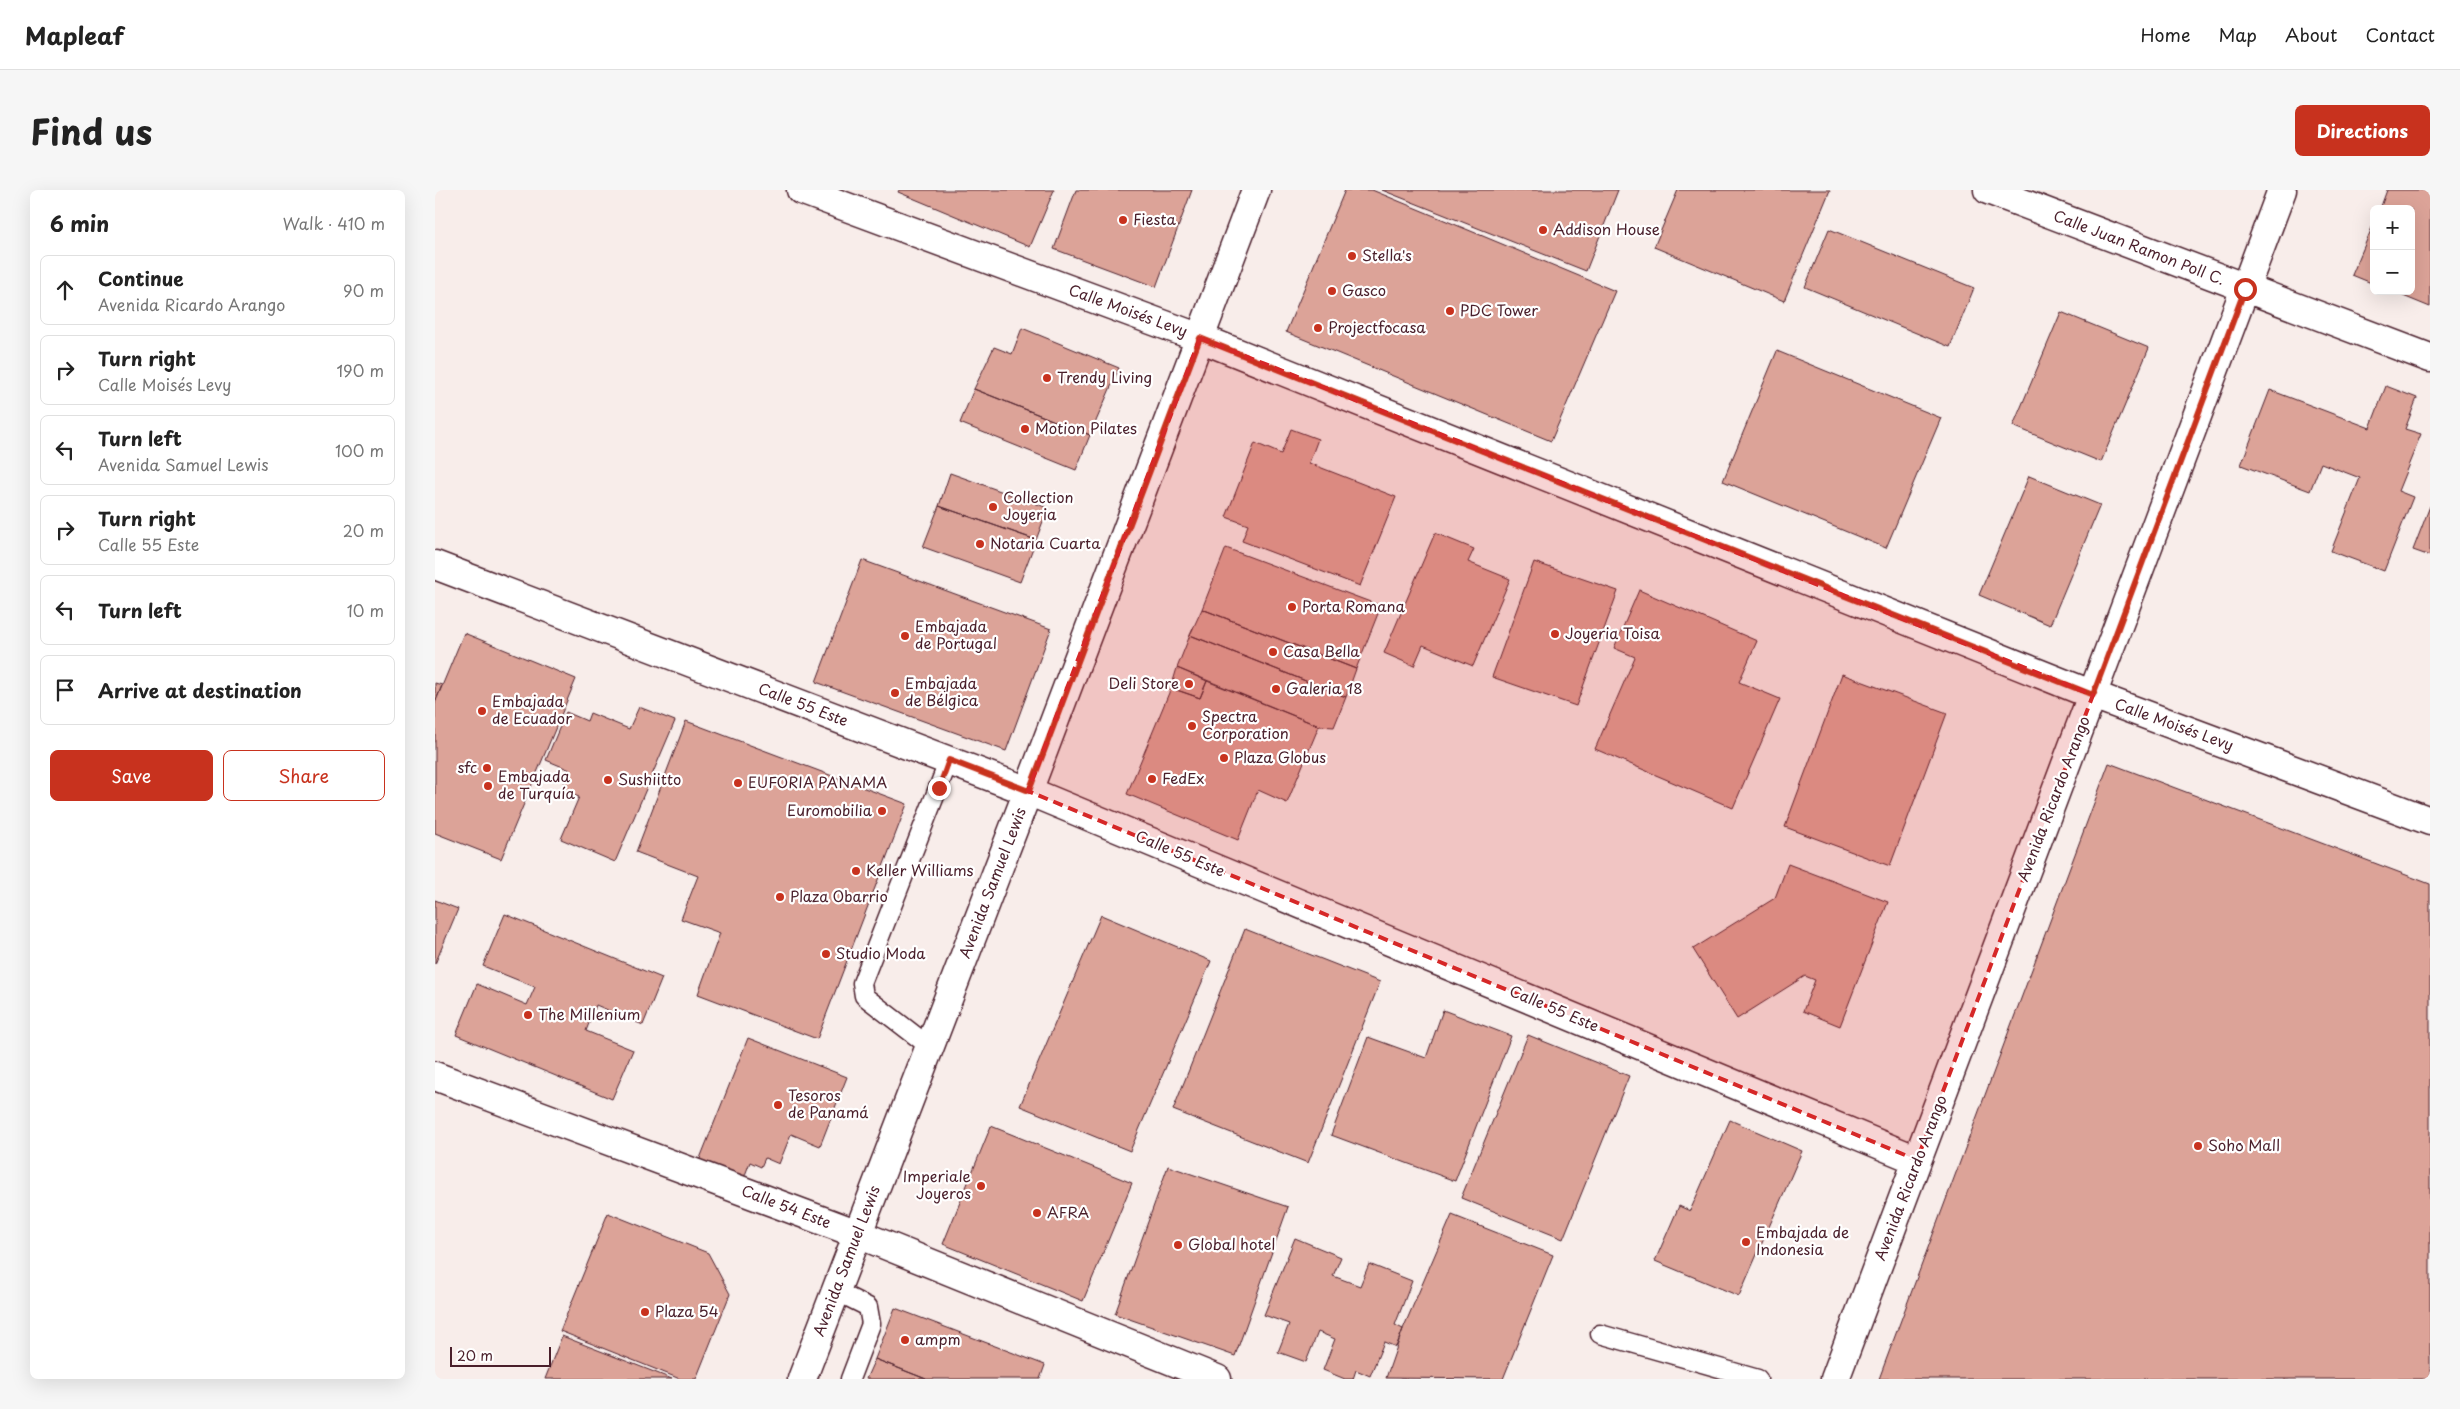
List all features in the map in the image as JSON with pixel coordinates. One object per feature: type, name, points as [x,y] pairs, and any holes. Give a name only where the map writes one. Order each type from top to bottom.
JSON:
[{"type":"street","name":"Calle Moisés Levy","points":[[801,190],[1200,338],[2093,695],[2430,821]]},
{"type":"street","name":"Avenida Samuel Lewis","points":[[802,1379],[1029,791],[1256,190]]},
{"type":"street","name":"Calle Juan Ramon Poll C.","points":[[1988,190],[2430,358]]},
{"type":"street","name":"Avenida Ricardo Arango","points":[[1835,1379],[2282,190]]},
{"type":"street","name":"Calle 55 Este","points":[[435,565],[1029,791],[1917,1160]]},
{"type":"street","name":"Calle 54 Este","points":[[435,1076],[858,1234],[1217,1379]]},
{"type":"lane","points":[[930,1047],[864,996],[862,983],[949,760]]},
{"type":"lane","points":[[836,1291],[868,1307],[871,1324],[850,1379]]},
{"type":"lane","points":[[1600,1334],[1759,1379]]},
{"type":"highlighted area","points":[[1200,338],[2093,695],[1917,1160],[1028,791]]},
{"type":"building","points":[[899,190],[1054,190],[1030,247],[898,192]]},
{"type":"building","name":"Fiesta","points":[[1076,190],[1192,190],[1156,287],[1054,249]]},
{"type":"building","name":"PDC Tower","points":[[1345,190],[1372,190],[1615,291],[1551,441],[1286,332]]},
{"type":"building","name":"Addison House","points":[[1382,190],[1618,190],[1586,271]]},
{"type":"building","points":[[1678,190],[1830,190],[1784,301],[1654,247]]},
{"type":"building","points":[[2387,190],[2430,190],[2430,307],[2401,295],[2415,295],[2415,205],[2381,205]]},
{"type":"building","points":[[1829,229],[1974,288],[1950,347],[1805,287]]},
{"type":"building","points":[[2370,232],[2370,282],[2352,275]]},
{"type":"building","points":[[2061,312],[2149,348],[2101,462],[2013,426]]},
{"type":"building","name":"Trendy Living","points":[[1022,328],[1119,368],[1090,435],[974,389],[994,347],[1012,354]]},
{"type":"building","points":[[1777,351],[1941,418],[1886,548],[1723,481]]},
{"type":"building","points":[[2386,386],[2417,398],[2405,429],[2421,434],[2398,491],[2413,497],[2384,571],[2331,551],[2360,478],[2321,463],[2310,491],[2241,465],[2270,390],[2370,428]]},
{"type":"building","name":"Motion Pilates","points":[[974,389],[1090,435],[1076,470],[960,423]]},
{"type":"building","points":[[1291,429],[1318,439],[1309,463],[1396,497],[1360,586],[1242,541],[1248,525],[1226,517],[1255,443],[1281,454]]},
{"type":"building","name":"Collection Joyeria","points":[[950,473],[1048,508],[1036,540],[939,506]]},
{"type":"building","points":[[2029,476],[2100,505],[2050,625],[1979,595]]},
{"type":"building","name":"Notaria Cuarta","points":[[939,506],[1036,540],[1020,582],[923,547]]},
{"type":"building","points":[[2430,506],[2430,556],[2413,550]]},
{"type":"building","points":[[1435,533],[1474,549],[1468,562],[1510,579],[1473,666],[1423,645],[1414,666],[1384,653]]},
{"type":"building","name":"Porta Romana","points":[[1226,548],[1381,606],[1356,669],[1202,609]]},
{"type":"building","points":[[862,560],[1051,629],[1006,751],[816,682]]},
{"type":"building","name":"Joyeria Toisa","points":[[1534,562],[1618,591],[1576,706],[1492,677]]},
{"type":"building","points":[[1639,590],[1757,641],[1739,682],[1780,699],[1733,808],[1595,749],[1635,657],[1614,648]]},
{"type":"building","name":"Casa Bella","points":[[1202,609],[1356,669],[1346,697],[1190,635]]},
{"type":"building","name":"sfc","points":[[464,633],[576,679],[501,859],[435,833],[435,703]]},
{"type":"building","name":"Galeria 18","points":[[1190,635],[1346,697],[1334,727],[1319,726],[1177,668]]},
{"type":"building","name":"Deli Store","points":[[1177,668],[1207,681],[1200,698],[1171,688]]},
{"type":"building","points":[[1842,674],[1947,713],[1890,866],[1785,827]]},
{"type":"building","name":"Plaza Globus","points":[[1207,681],[1319,726],[1287,803],[1258,790],[1238,840],[1127,794],[1171,688],[1200,698]]},
{"type":"building","points":[[435,683],[442,685],[435,703]]},
{"type":"building","name":"Sushiitto","points":[[639,707],[675,721],[615,862],[561,839],[579,797],[561,790],[570,770],[546,760],[566,712],[587,721],[590,713],[629,729]]},
{"type":"building","name":"Plaza Obarrio","points":[[686,721],[907,804],[817,1039],[698,994],[720,933],[681,919],[698,876],[636,852]]},
{"type":"building","name":"Soho Mall","points":[[2109,763],[2430,884],[2430,1379],[1879,1379]]},
{"type":"building","points":[[1788,864],[1888,902],[1840,1026],[1803,1011],[1815,980],[1805,976],[1737,1019],[1693,949],[1775,898]]},
{"type":"building","points":[[435,900],[458,909],[435,964]]},
{"type":"building","name":"The Millenium","points":[[505,914],[662,978],[643,1025],[596,1005],[586,1031],[633,1050],[612,1099],[456,1035],[477,984],[527,1005],[535,987],[483,966]]},
{"type":"building","points":[[1101,915],[1211,961],[1130,1151],[1020,1106]]},
{"type":"building","points":[[1245,929],[1380,982],[1308,1163],[1173,1110]]},
{"type":"building","points":[[1443,1010],[1511,1036],[1455,1181],[1331,1135],[1368,1037],[1426,1058]]},
{"type":"building","points":[[1528,1035],[1629,1076],[1563,1239],[1461,1198]]},
{"type":"building","name":"Tesoros de Panamá","points":[[748,1038],[847,1077],[820,1146],[791,1134],[779,1164],[765,1158],[761,1167],[750,1162],[742,1183],[697,1166]]},
{"type":"building","points":[[1730,1120],[1802,1151],[1739,1296],[1655,1261],[1679,1206],[1690,1211]]},
{"type":"building","name":"AFRA","points":[[991,1126],[1132,1183],[1083,1301],[943,1244]]},
{"type":"building","points":[[1168,1166],[1288,1207],[1235,1356],[1115,1314]]},
{"type":"building","name":"Plaza 54","points":[[608,1213],[708,1253],[730,1294],[696,1379],[680,1379],[560,1331]]},
{"type":"building","points":[[1452,1215],[1553,1255],[1503,1379],[1386,1378],[1403,1329]]},
{"type":"building","points":[[1295,1238],[1341,1257],[1333,1276],[1360,1286],[1369,1264],[1412,1281],[1395,1325],[1403,1329],[1396,1347],[1384,1342],[1370,1376],[1356,1370],[1353,1379],[1345,1379],[1323,1370],[1335,1339],[1318,1332],[1306,1362],[1278,1352],[1289,1324],[1264,1315]]},
{"type":"building","points":[[895,1308],[1045,1365],[1040,1379],[926,1379],[875,1359]]},
{"type":"building","points":[[562,1336],[672,1379],[545,1379]]},
{"type":"building","points":[[875,1359],[926,1379],[866,1379]]},
{"type":"place","name":"Fiesta","points":[[1123,220]]},
{"type":"place","name":"Addison House","points":[[1543,230]]},
{"type":"place","name":"Stella's","points":[[1352,256]]},
{"type":"place","name":"Gasco","points":[[1332,291]]},
{"type":"place","name":"PDC Tower","points":[[1450,311]]},
{"type":"place","name":"Projectfocasa","points":[[1318,328]]},
{"type":"place","name":"Trendy Living","points":[[1047,378]]},
{"type":"place","name":"Motion Pilates","points":[[1025,429]]},
{"type":"place","name":"Collection Joyeria","points":[[993,507]]},
{"type":"place","name":"Notaria Cuarta","points":[[980,544]]},
{"type":"place","name":"Porta Romana","points":[[1292,607]]},
{"type":"place","name":"Joyeria Toisa","points":[[1555,634]]},
{"type":"place","name":"Embajada de Portugal","points":[[905,636]]},
{"type":"place","name":"Casa Bella","points":[[1273,652]]},
{"type":"place","name":"Deli Store","points":[[1189,684]]},
{"type":"place","name":"Galeria 18","points":[[1276,689]]},
{"type":"place","name":"Embajada de Bélgica","points":[[895,693]]},
{"type":"place","name":"Embajada de Ecuador","points":[[482,711]]},
{"type":"place","name":"Spectra Corporation","points":[[1192,726]]},
{"type":"place","name":"Plaza Globus","points":[[1224,758]]},
{"type":"place","name":"sfc","points":[[487,768]]},
{"type":"place","name":"FedEx","points":[[1152,779]]},
{"type":"place","name":"Sushiitto","points":[[608,780]]},
{"type":"place","name":"EUFORIA PANAMA","points":[[738,783]]},
{"type":"place","name":"Embajada de Turquía","points":[[488,786]]},
{"type":"place","name":"Euromobilia","points":[[882,811]]},
{"type":"place","name":"Keller Williams","points":[[856,871]]},
{"type":"place","name":"Plaza Obarrio","points":[[780,897]]},
{"type":"place","name":"Studio Moda","points":[[826,954]]},
{"type":"place","name":"The Millenium","points":[[528,1015]]},
{"type":"place","name":"Tesoros de Panamá","points":[[778,1105]]},
{"type":"place","name":"Soho Mall","points":[[2198,1146]]},
{"type":"place","name":"Imperiale Joyeros","points":[[981,1186]]},
{"type":"place","name":"AFRA","points":[[1037,1213]]},
{"type":"place","name":"Embajada de Indonesia","points":[[1746,1242]]},
{"type":"place","name":"Global hotel","points":[[1178,1245]]},
{"type":"place","name":"Plaza 54","points":[[645,1312]]},
{"type":"place","name":"ampm","points":[[905,1340]]},
{"type":"route","points":[[939,788],[949,760],[1029,791],[1200,338],[2093,695],[2245,289]]}]
